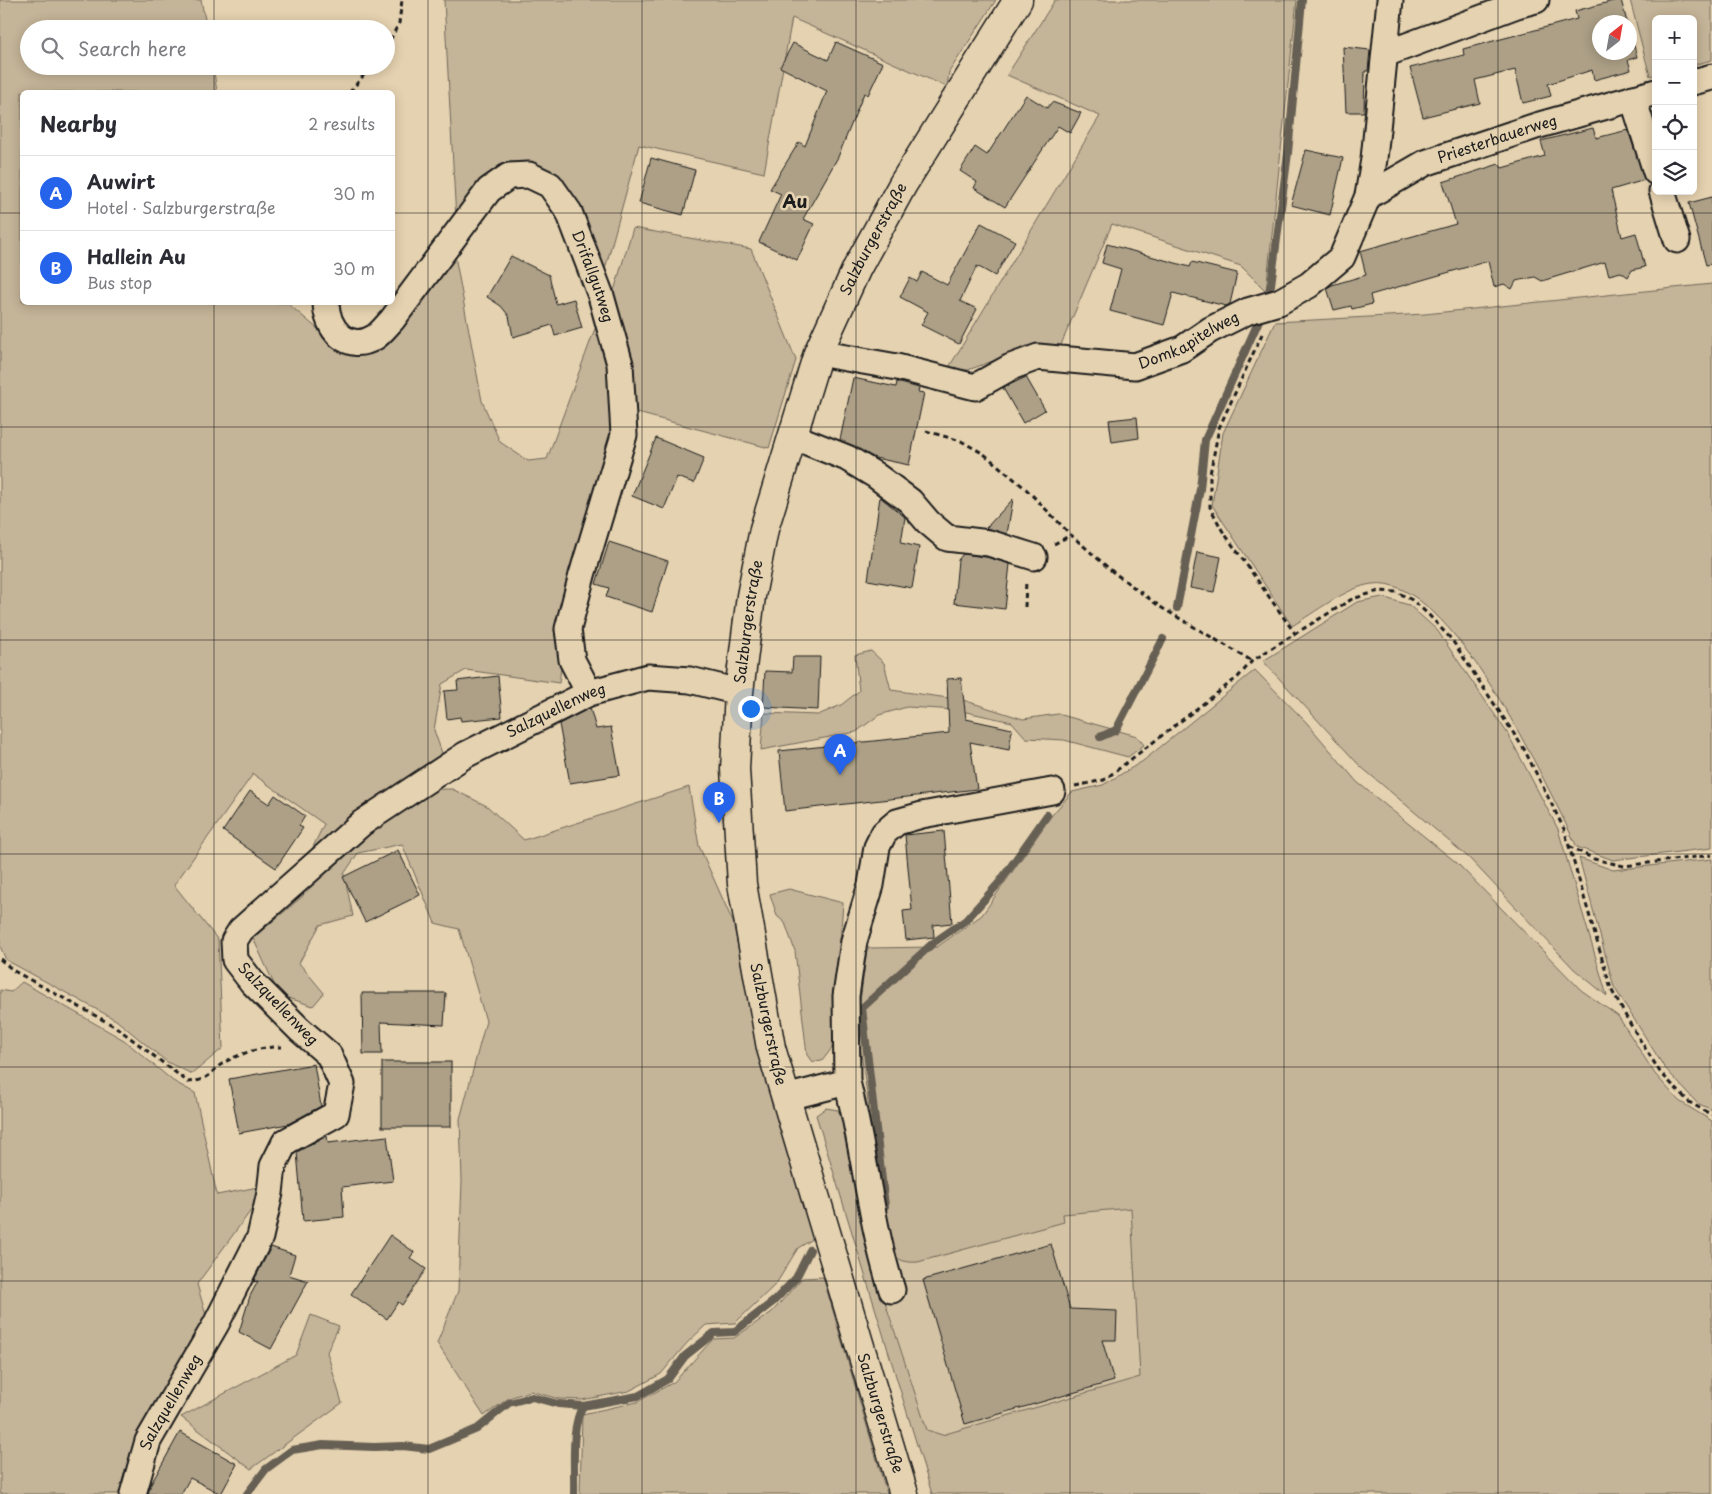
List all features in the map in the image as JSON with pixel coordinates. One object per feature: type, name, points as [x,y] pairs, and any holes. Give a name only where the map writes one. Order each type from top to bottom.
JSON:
[{"type":"main road","name":"Salzburgerstraße","points":[[904,1494],[785,1098],[767,1028],[742,884],[735,769],[738,692],[751,596],[764,529],[818,353],[857,268],[903,184],[1018,0]]},
{"type":"street","name":"Domkapitelweg","points":[[818,353],[897,367],[976,387],[1011,367],[1038,357],[1135,366],[1182,349],[1210,330],[1248,311],[1279,302],[1310,285],[1342,257],[1368,196],[1374,159],[1390,0]]},
{"type":"street","points":[[1385,54],[1517,5],[1536,0]]},
{"type":"street","points":[[1697,81],[1712,77]]},
{"type":"street","name":"Priesterbauerweg","points":[[1368,196],[1425,163],[1536,126],[1644,95],[1653,150]]},
{"type":"street","name":"Drifallgutweg","points":[[327,305],[333,330],[345,341],[359,342],[375,337],[392,320],[489,190],[509,176],[529,175],[550,185],[569,212],[602,296],[620,364],[624,435],[568,629],[572,660],[589,693]]},
{"type":"street","points":[[1663,195],[1677,240]]},
{"type":"street","points":[[792,436],[846,458],[875,475],[910,501],[928,522],[947,538],[989,543],[1034,557]]},
{"type":"street","name":"Salzquellenweg","points":[[133,1494],[148,1441],[216,1324],[260,1237],[270,1193],[273,1166],[285,1142],[336,1114],[342,1084],[328,1055],[252,982],[235,960],[234,941],[240,930],[362,822],[465,755],[589,693],[648,677],[690,680],[738,692]]},
{"type":"street","points":[[892,1290],[878,1246],[855,1112],[847,1082],[846,996],[854,941],[871,885],[877,847],[884,833],[897,822],[922,815],[1052,791]]},
{"type":"street","points":[[785,1098],[847,1082]]},
{"type":"path","points":[[395,31],[399,23],[402,0]]},
{"type":"path","points":[[352,90],[364,75]]},
{"type":"path","points":[[1279,302],[1219,428],[1210,474],[1210,508],[1222,530],[1296,634]]},
{"type":"path","points":[[926,431],[961,441],[984,454],[1026,489],[1071,535],[1114,572],[1162,608],[1252,661]]},
{"type":"path","points":[[1052,791],[1104,780],[1238,677],[1252,661],[1352,599],[1379,590],[1397,592],[1412,600],[1452,640],[1524,749],[1564,829],[1611,989],[1660,1072],[1689,1102],[1712,1116]]},
{"type":"path","points":[[1569,846],[1594,859],[1624,866],[1712,855]]},
{"type":"path","points":[[0,959],[14,971],[116,1027],[188,1082],[203,1081],[224,1063],[269,1046],[285,1047]]},
{"type":"shaded area","points":[[0,0],[201,0],[205,20],[20,20],[20,75],[214,75],[217,90],[20,90],[20,305],[289,305],[338,346],[354,351],[455,256],[482,401],[500,442],[528,461],[547,459],[600,315],[609,342],[616,432],[611,462],[554,630],[561,668],[559,683],[466,670],[442,684],[434,730],[443,756],[392,790],[452,789],[487,806],[524,840],[689,787],[699,846],[733,922],[759,1053],[813,1239],[798,1248],[776,1284],[735,1323],[706,1325],[687,1343],[661,1374],[629,1391],[582,1400],[559,1399],[530,1391],[509,1398],[484,1416],[437,1343],[458,1291],[462,1181],[460,1119],[486,1021],[459,929],[435,923],[402,844],[358,853],[344,874],[353,916],[320,925],[299,963],[324,993],[313,1006],[279,995],[253,938],[303,896],[312,849],[324,824],[253,774],[174,885],[218,940],[223,1048],[192,1074],[167,1062],[116,1020],[6,960],[0,946]]},
{"type":"shaded area","points":[[444,0],[996,0],[949,72],[947,87],[792,18],[764,173],[639,145],[604,273],[538,166],[456,220]]},
{"type":"shaded area","points":[[1055,0],[1297,0],[1266,291],[1241,266],[1112,224],[1058,352],[1026,349],[968,370],[948,369],[1100,116],[1007,75]]},
{"type":"shaded area","points":[[1630,0],[1712,0],[1712,60],[1697,64],[1697,15],[1652,15],[1652,75],[1650,76],[1637,27],[1637,15],[1634,15]]},
{"type":"shaded area","points":[[633,228],[751,249],[796,360],[769,448],[630,411],[613,294]]},
{"type":"shaded area","points":[[1712,284],[1712,848],[1613,860],[1577,847],[1544,779],[1493,689],[1463,646],[1433,612],[1402,589],[1372,584],[1362,586],[1331,601],[1292,626],[1212,505],[1223,433],[1275,322],[1425,314]]},
{"type":"shaded area","points":[[1382,597],[1409,605],[1437,630],[1508,734],[1558,829],[1607,996],[1574,969],[1469,858],[1360,766],[1263,661],[1357,602]]},
{"type":"shaded area","points":[[871,651],[884,663],[891,690],[963,700],[1023,719],[1058,714],[1137,736],[1144,745],[1128,757],[1064,740],[1026,738],[1012,722],[957,710],[907,707],[879,715],[856,732],[761,750],[764,713],[818,715],[841,705],[859,691],[855,655]]},
{"type":"shaded area","points":[[1255,670],[1307,723],[1357,782],[1457,863],[1581,990],[1618,1016],[1655,1074],[1679,1101],[1712,1121],[1712,1494],[932,1494],[816,1115],[826,1108],[838,1110],[850,1136],[871,1259],[927,1430],[942,1435],[1140,1377],[1131,1208],[1063,1214],[1064,1222],[918,1262],[909,1262],[897,1258],[891,1249],[886,1228],[857,1025],[867,948],[937,947],[982,915],[1052,815],[1072,792],[1103,785],[1143,761]]},
{"type":"shaded area","points":[[1579,858],[1613,870],[1712,859],[1712,1110],[1697,1103],[1664,1067],[1614,987]]},
{"type":"shaded area","points":[[789,889],[843,903],[832,1048],[822,1061],[812,1062],[807,1055],[795,951],[785,923],[777,916],[770,894]]},
{"type":"shaded area","points":[[22,982],[124,1040],[173,1081],[195,1093],[217,1195],[263,1186],[260,1198],[197,1284],[207,1319],[127,1494],[0,1494],[0,990],[11,992]]},
{"type":"shaded area","points":[[1131,1208],[1140,1377],[942,1435],[927,1430],[872,1259],[1064,1221],[1062,1214]]},
{"type":"shaded area","points":[[823,1277],[887,1494],[580,1494],[582,1414],[637,1402],[674,1382],[713,1339],[734,1338],[772,1312],[802,1278]]},
{"type":"shaded area","points":[[311,1315],[339,1326],[327,1352],[342,1403],[251,1469],[181,1417],[296,1355]]},
{"type":"building","points":[[1621,0],[1625,15],[1592,15],[1592,60],[1628,60],[1631,70],[1594,80],[1592,70],[1548,84],[1551,96],[1523,103],[1515,70],[1475,80],[1480,103],[1423,117],[1410,68],[1464,55],[1463,49],[1577,19],[1575,11]]},
{"type":"building","points":[[836,42],[883,63],[868,95],[864,93],[838,157],[803,219],[814,224],[797,260],[759,242],[781,194],[770,189],[799,142],[805,146],[827,91],[780,67],[793,43],[828,60]]},
{"type":"building","points":[[1343,47],[1370,50],[1368,71],[1365,71],[1364,112],[1346,112]]},
{"type":"building","points":[[1026,95],[1047,108],[1052,102],[1081,113],[1070,133],[1058,126],[1005,207],[974,188],[977,182],[960,171],[975,147],[987,155]]},
{"type":"building","points":[[1593,128],[1596,138],[1628,130],[1645,180],[1611,190],[1622,237],[1636,233],[1645,267],[1632,270],[1628,277],[1621,272],[1609,275],[1605,262],[1542,281],[1535,277],[1516,281],[1512,289],[1504,284],[1494,287],[1488,261],[1370,295],[1372,304],[1352,309],[1351,306],[1334,310],[1327,288],[1366,275],[1360,251],[1456,224],[1443,182],[1499,164],[1502,168],[1545,156],[1541,141]]},
{"type":"building","points":[[1306,150],[1343,158],[1330,215],[1291,205]]},
{"type":"building","points":[[651,158],[695,170],[683,215],[639,203]]},
{"type":"building","points":[[1712,197],[1712,264],[1706,265],[1689,203]]},
{"type":"building","points":[[981,223],[1015,241],[995,276],[977,266],[960,301],[977,309],[959,344],[921,325],[928,312],[900,297],[910,278],[917,282],[922,272],[947,285]]},
{"type":"building","points":[[1107,244],[1190,267],[1192,262],[1237,273],[1230,304],[1226,306],[1173,293],[1164,325],[1110,311],[1121,269],[1102,263]]},
{"type":"building","points":[[511,256],[549,275],[556,304],[574,299],[582,328],[555,336],[552,325],[513,337],[509,316],[501,306],[487,297]]},
{"type":"building","points":[[1026,377],[1045,410],[1023,423],[1003,388]]},
{"type":"building","points":[[853,378],[896,387],[897,382],[919,388],[918,392],[924,393],[909,465],[875,458],[840,440]]},
{"type":"building","points":[[1137,417],[1139,438],[1112,442],[1109,420]]},
{"type":"building","points":[[656,438],[704,458],[694,483],[677,477],[664,509],[632,496]]},
{"type":"building","points":[[880,497],[905,517],[901,543],[919,547],[912,588],[868,580]]},
{"type":"building","points":[[1013,499],[1007,534],[986,528]]},
{"type":"building","points":[[609,542],[668,561],[652,612],[606,597],[609,588],[596,584]]},
{"type":"building","points":[[1197,552],[1221,557],[1214,592],[1190,588]]},
{"type":"building","points":[[963,554],[986,557],[1010,564],[1005,609],[954,603],[958,560]]},
{"type":"building","points":[[793,657],[820,657],[818,710],[763,707],[765,671],[792,672]]},
{"type":"building","points":[[498,676],[502,717],[461,721],[460,717],[447,719],[444,691],[458,690],[457,681]]},
{"type":"building","points":[[961,678],[966,719],[1012,729],[1009,750],[970,742],[977,789],[785,811],[779,751],[949,733],[947,679]]},
{"type":"building","points":[[590,708],[596,729],[611,727],[620,775],[570,783],[559,724]]},
{"type":"building","points":[[250,791],[269,804],[275,795],[305,816],[299,826],[303,828],[276,868],[223,831]]},
{"type":"building","points":[[944,831],[952,923],[933,925],[934,937],[906,940],[903,911],[912,910],[905,835]]},
{"type":"building","points":[[398,850],[420,895],[365,922],[343,877]]},
{"type":"building","points":[[362,993],[446,993],[444,1025],[381,1022],[382,1054],[363,1054]]},
{"type":"building","points":[[382,1062],[451,1062],[451,1127],[382,1127]]},
{"type":"building","points":[[314,1064],[321,1106],[288,1124],[239,1133],[229,1079]]},
{"type":"building","points":[[327,1136],[328,1143],[387,1136],[393,1181],[342,1187],[344,1217],[303,1221],[297,1152]]},
{"type":"building","points":[[390,1235],[414,1252],[410,1258],[426,1269],[402,1305],[398,1302],[387,1319],[351,1294]]},
{"type":"building","points":[[1051,1244],[1070,1309],[1117,1311],[1116,1340],[1102,1340],[1114,1381],[965,1424],[923,1280]]},
{"type":"building","points":[[271,1247],[295,1255],[289,1275],[308,1281],[271,1349],[239,1332],[250,1296],[258,1281],[254,1282],[255,1278]]},
{"type":"building","points":[[180,1432],[237,1464],[221,1494],[190,1478],[181,1494],[148,1494],[151,1484]]},
{"type":"waterway","points":[[1267,298],[1271,285],[1288,153],[1302,0]]},
{"type":"waterway","points":[[1177,608],[1200,489],[1205,440],[1261,316]]},
{"type":"waterway","points":[[1100,737],[1116,730],[1163,639]]},
{"type":"waterway","points":[[885,1206],[862,1008],[933,943],[966,920],[999,883],[1047,815]]},
{"type":"waterway","points":[[247,1494],[266,1469],[292,1450],[323,1445],[403,1446],[429,1449],[477,1429],[509,1403],[532,1397],[558,1404],[583,1406],[638,1396],[668,1379],[685,1356],[714,1333],[734,1332],[774,1301],[796,1278],[810,1250]]},
{"type":"waterway","points":[[574,1494],[576,1425],[583,1406]]},
{"type":"place","name":"Auwirt","points":[[840,775]]},
{"type":"place","name":"Hallein Au","points":[[719,823]]},
{"type":"district","name":"Au","points":[[795,202]]}]
